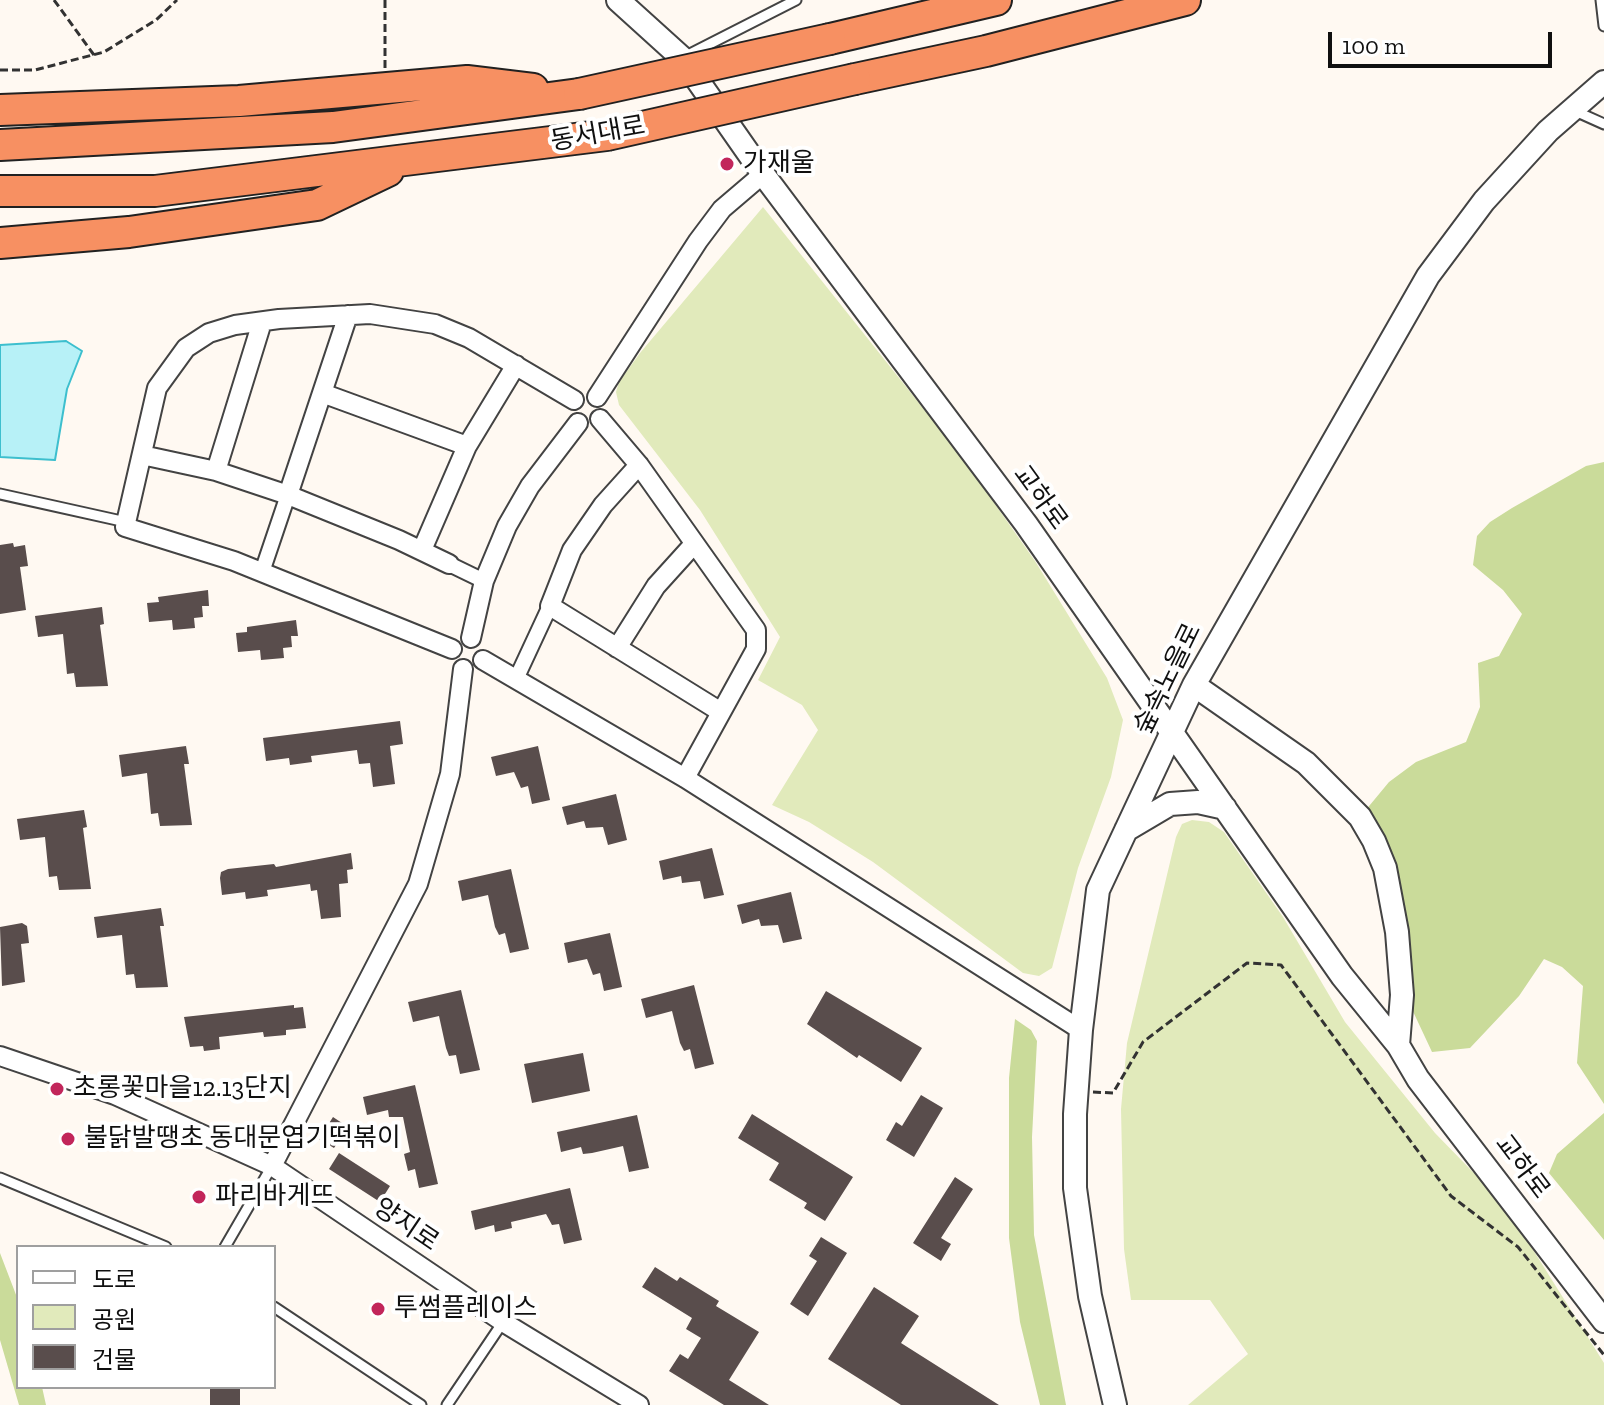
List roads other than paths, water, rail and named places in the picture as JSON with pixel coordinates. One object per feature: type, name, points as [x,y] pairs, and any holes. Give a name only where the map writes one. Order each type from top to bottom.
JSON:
[{"type":"highway","name":"동서대로","points":[[0,145],[333,127],[579,94],[996,0]]},
{"type":"highway","name":"동서대로","points":[[0,191],[155,191],[607,135],[986,51],[1185,0]]},
{"type":"highway","points":[[0,110],[239,101],[467,81],[579,94]]},
{"type":"highway","points":[[0,96],[122,104]]},
{"type":"highway","points":[[0,243],[129,232],[317,205],[414,159]]},
{"type":"street","name":"교하로","points":[[618,0],[682,58],[763,174],[1026,524],[1342,976],[1398,1045],[1418,1079],[1604,1321]]},
{"type":"street","name":"숲속노을로","points":[[1115,1405],[1081,1239],[1075,1188],[1081,1030],[1098,890],[1194,685],[1428,276],[1484,201],[1572,110],[1604,82]]},
{"type":"street","points":[[597,397],[698,241],[722,209],[763,174]]},
{"type":"street","points":[[452,649],[262,572],[125,527],[157,388],[186,348],[209,333],[262,322],[348,315],[402,317],[435,324],[516,365],[574,400]]},
{"type":"street","points":[[262,572],[348,315]]},
{"type":"street","points":[[216,471],[262,322]]},
{"type":"street","points":[[422,550],[467,446],[516,365]]},
{"type":"street","points":[[322,393],[467,446]]},
{"type":"street","points":[[583,394],[597,397],[603,406],[600,419],[590,426],[578,423],[571,411],[574,400],[583,394]]},
{"type":"street","points":[[600,419],[639,465],[756,630],[756,649],[685,778]]},
{"type":"street","points":[[471,638],[484,581],[507,526],[522,499],[578,423]]},
{"type":"street","points":[[142,455],[216,471],[288,495],[422,550],[484,581]]},
{"type":"street","points":[[517,677],[572,550],[603,505],[639,465]]},
{"type":"street","points":[[617,648],[656,586],[694,544]]},
{"type":"street","points":[[550,606],[721,712]]},
{"type":"street","points":[[471,638],[482,645],[483,660],[476,667],[463,669],[453,660],[452,649],[459,640],[471,638]]},
{"type":"street","points":[[483,660],[517,677],[685,778],[1081,1030]]},
{"type":"street","points":[[272,1166],[418,884],[450,774],[463,669]]},
{"type":"street","points":[[1194,685],[1306,763],[1360,817],[1374,841],[1385,868],[1397,932],[1402,995],[1398,1045]]},
{"type":"street","points":[[1126,830],[1170,804],[1198,802],[1225,808]]},
{"type":"street","name":"양지로","points":[[0,1056],[115,1095],[272,1166],[503,1322],[639,1405]]},
{"type":"lane","points":[[682,58],[796,0]]},
{"type":"lane","points":[[1601,0],[1604,26]]},
{"type":"lane","points":[[1572,110],[1604,124]]},
{"type":"lane","points":[[0,494],[126,522]]},
{"type":"lane","points":[[226,1245],[272,1166]]},
{"type":"lane","points":[[0,1178],[161,1245]]},
{"type":"lane","points":[[276,1308],[421,1405]]},
{"type":"lane","points":[[447,1405],[503,1322]]},
{"type":"water","points":[[66,341],[82,351],[67,389],[55,460],[0,457],[0,345]]},
{"type":"place","name":"가재울","points":[[727,164]]},
{"type":"place","name":"초롱꽃마을12.13단지","points":[[57,1089]]},
{"type":"place","name":"불닭발땡초 동대문엽기떡볶이","points":[[68,1139]]},
{"type":"place","name":"파리바게뜨","points":[[199,1197]]},
{"type":"place","name":"투썸플레이스","points":[[378,1309]]}]
